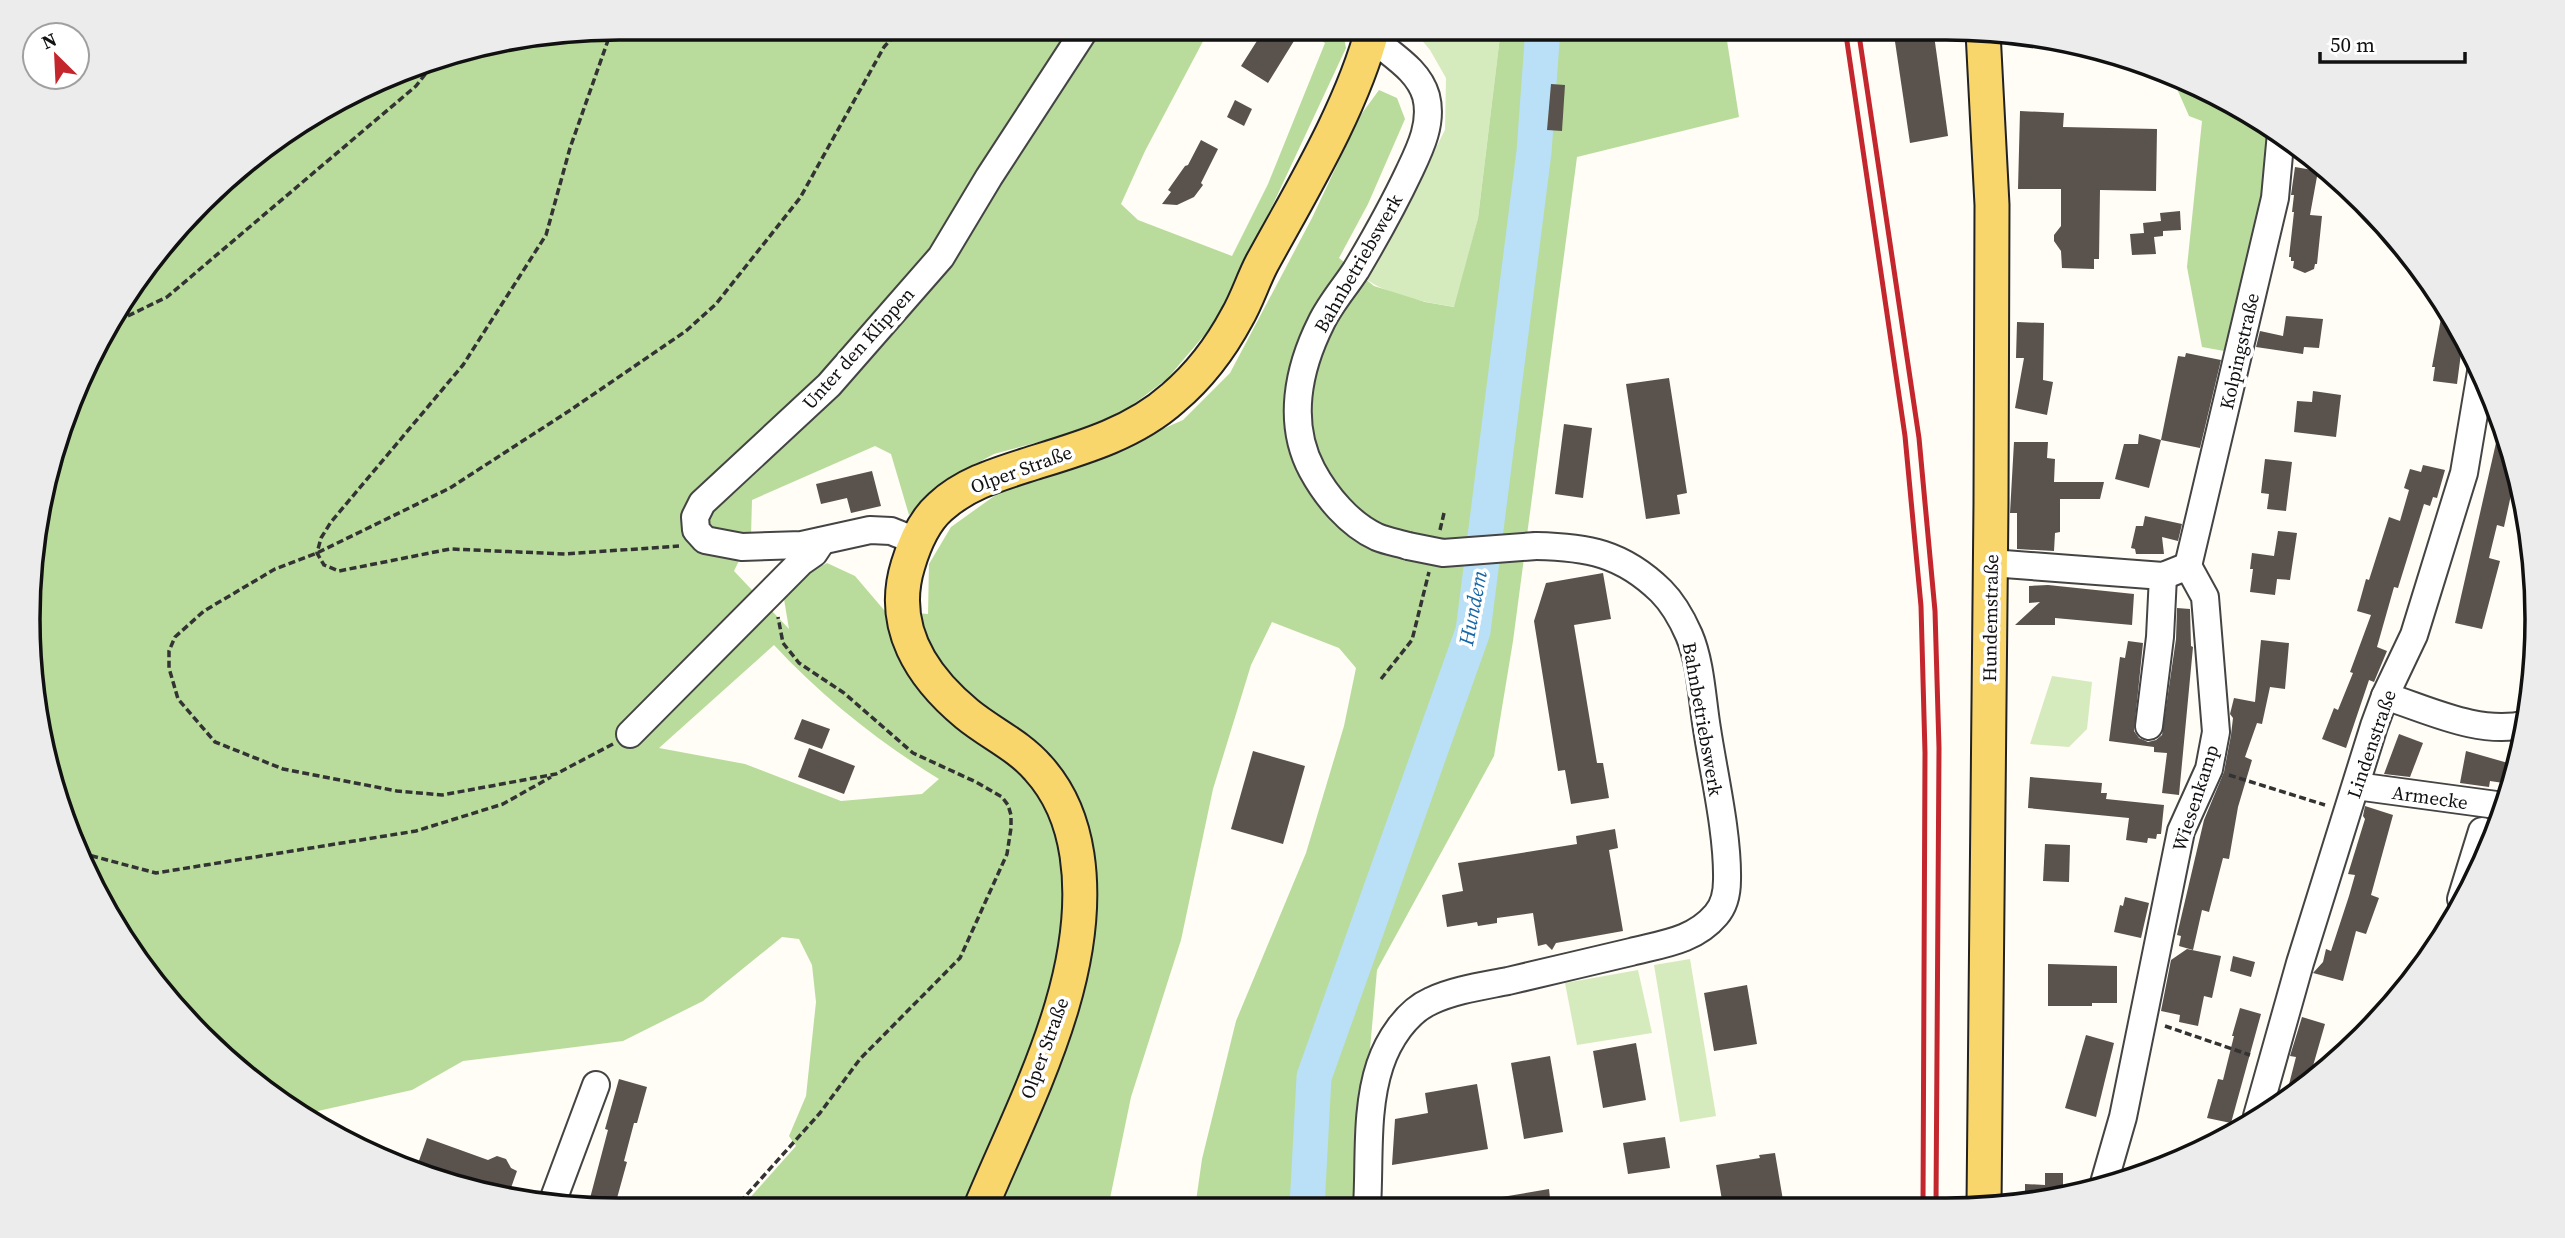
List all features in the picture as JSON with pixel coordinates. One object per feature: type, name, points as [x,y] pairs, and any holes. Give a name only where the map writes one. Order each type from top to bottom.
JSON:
[{"type":"main road","name":"Olper Straße","points":[[985,1198],[1053,1037],[1077,925],[1077,856],[1062,803],[1043,774],[1024,753],[966,713],[927,672],[911,646],[902,610],[903,588],[916,541],[938,509],[965,488],[1112,436],[1156,413],[1187,386],[1215,353],[1239,315],[1259,270],[1308,180],[1352,88],[1365,40]]},
{"type":"main road","name":"Hundemstraße","points":[[1983,41],[1992,205],[1984,1197]]},
{"type":"street","name":"Unter den Klippen","points":[[705,540],[696,530],[695,517],[702,503],[829,385],[941,257],[989,177],[1078,40]]},
{"type":"street","name":"Bahnbetriebswerk","points":[[1367,1198],[1372,1115],[1380,1066],[1390,1042],[1412,1014],[1431,1001],[1464,991],[1691,936],[1719,912],[1726,893],[1727,878],[1721,819],[1697,666],[1690,637],[1677,612],[1662,592],[1647,579],[1611,557],[1578,547],[1536,546],[1443,553],[1376,536],[1349,518],[1322,489],[1305,457],[1297,418],[1299,385],[1307,357],[1321,321],[1388,215],[1426,132],[1428,110],[1422,85],[1412,71],[1378,40]]},
{"type":"street","name":"Kolpingstraße","points":[[2188,566],[2275,198],[2280,147]]},
{"type":"street","name":"Lindenstraße","points":[[2260,1105],[2385,696],[2414,635],[2463,473],[2478,391]]},
{"type":"street","points":[[705,540],[743,547],[802,545],[870,530],[891,531],[916,541]]},
{"type":"street","points":[[630,734],[801,562],[814,553],[822,541]]},
{"type":"street","points":[[1991,563],[2163,576],[2188,566]]},
{"type":"street","name":"Wiesenkamp","points":[[2106,1175],[2123,1117],[2181,831],[2209,769],[2216,732],[2205,597],[2188,566]]},
{"type":"street","points":[[2149,726],[2160,637],[2163,576]]},
{"type":"street","points":[[2385,696],[2482,725],[2515,727]]},
{"type":"street","name":"Armecke","points":[[2352,799],[2494,806]]},
{"type":"street","points":[[2476,852],[2482,831]]},
{"type":"street","points":[[555,1194],[596,1085]]},
{"type":"path","points":[[608,40],[570,148],[546,235],[463,365],[331,522],[321,538],[317,553],[324,565],[339,571],[450,549],[565,554],[687,546],[705,540]]},
{"type":"path","points":[[556,774],[442,795],[397,791],[283,769],[215,742],[178,699],[169,668],[169,651],[175,637],[204,611],[275,569],[317,553],[450,488],[686,331],[716,304],[800,198],[890,40]]},
{"type":"path","points":[[126,317],[167,297],[416,86],[426,74]]},
{"type":"path","points":[[1438,538],[1444,513]]},
{"type":"path","points":[[1381,679],[1412,640],[1431,564]]},
{"type":"path","points":[[744,1198],[820,1113],[860,1059],[960,958],[1007,854],[1011,828],[1008,805],[1002,797],[913,753],[844,693],[799,663],[783,643],[772,591]]},
{"type":"path","points":[[91,856],[156,873],[402,833],[503,804],[630,734]]},
{"type":"path","points":[[2209,769],[2352,799]]},
{"type":"path","points":[[2143,1018],[2272,1062]]},
{"type":"green space","points":[[619,40],[1204,40],[1145,151],[1121,204],[1138,220],[1232,256],[1268,184],[1325,43],[1321,40],[1344,40],[1346,48],[1246,262],[1212,326],[1167,379],[1123,412],[1061,436],[994,454],[947,479],[909,515],[891,454],[875,446],[752,500],[751,536],[734,571],[789,629],[784,599],[803,576],[827,563],[855,576],[884,610],[928,614],[929,564],[951,527],[997,494],[1038,476],[1115,450],[1183,420],[1230,373],[1312,218],[1360,116],[1379,90],[1397,98],[1405,119],[1368,204],[1339,258],[1374,286],[1425,302],[1454,307],[1478,218],[1500,40],[1727,40],[1739,117],[1577,157],[1513,641],[1494,756],[1377,970],[1357,1198],[1196,1198],[1202,1159],[1236,1021],[1306,853],[1344,726],[1356,668],[1339,648],[1272,622],[1251,665],[1213,789],[1181,940],[1131,1097],[1110,1198],[750,1198],[796,1146],[789,1136],[806,1096],[816,1002],[812,965],[799,939],[782,937],[703,1001],[623,1041],[463,1061],[412,1090],[316,1111],[237,1054],[184,1001],[138,941],[100,875],[84,840],[60,769],[45,695],[40,619],[45,543],[60,469],[84,398],[118,330],[160,267],[210,210],[267,160],[330,118],[398,84],[469,60],[543,45]],"holes":[[[774,645],[852,718],[939,779],[922,794],[841,801],[745,764],[659,748]]]},
{"type":"green space","points":[[1422,40],[1500,40],[1478,218],[1455,307],[1395,294],[1363,277],[1445,130],[1446,78]]},
{"type":"green space","points":[[2177,89],[2235,118],[2271,140],[2266,195],[2230,352],[2202,347],[2187,267],[2202,121],[2189,116]]},
{"type":"green space","points":[[2052,676],[2092,682],[2087,729],[2069,747],[2030,744]]},
{"type":"green space","points":[[1690,959],[1716,1116],[1680,1122],[1654,965]]},
{"type":"green space","points":[[1638,970],[1652,1033],[1577,1045],[1565,983]]},
{"type":"building","points":[[1258,40],[1295,40],[1268,83],[1241,66]]},
{"type":"building","points":[[1895,40],[1935,40],[1948,136],[1910,143]]},
{"type":"building","points":[[1551,84],[1565,85],[1562,131],[1547,130]]},
{"type":"building","points":[[1235,100],[1252,109],[1244,126],[1227,117]]},
{"type":"building","points":[[2020,111],[2064,113],[2063,127],[2157,129],[2156,191],[2100,190],[2099,259],[2094,259],[2094,269],[2062,268],[2061,251],[2054,241],[2054,235],[2061,226],[2061,189],[2018,189]]},
{"type":"building","points":[[1201,140],[1218,149],[1201,183],[1203,185],[1194,197],[1177,205],[1162,204],[1171,192],[1168,190],[1188,165]]},
{"type":"building","points":[[2295,167],[2310,170],[2317,175],[2310,215],[2322,216],[2317,264],[2314,269],[2305,273],[2293,268],[2294,261],[2289,257],[2294,212],[2294,195],[2291,195]]},
{"type":"building","points":[[2180,211],[2181,230],[2163,231],[2163,236],[2154,237],[2156,254],[2132,255],[2130,234],[2144,233],[2143,223],[2161,221],[2160,213]]},
{"type":"building","points":[[2286,316],[2323,319],[2319,348],[2304,347],[2303,354],[2256,347],[2260,331],[2283,336]]},
{"type":"building","points":[[2441,320],[2461,355],[2457,384],[2433,381],[2435,367],[2432,367]]},
{"type":"building","points":[[2017,322],[2044,323],[2043,380],[2053,382],[2047,415],[2015,408],[2024,358],[2016,358]]},
{"type":"building","points":[[2186,353],[2221,360],[2200,448],[2161,440],[2178,356],[2185,357]]},
{"type":"building","points":[[1669,378],[1687,493],[1677,495],[1680,514],[1646,519],[1626,384]]},
{"type":"building","points":[[2313,391],[2341,395],[2336,437],[2294,432],[2297,401],[2312,402]]},
{"type":"building","points":[[1564,424],[1592,428],[1583,498],[1555,494]]},
{"type":"building","points":[[2139,434],[2161,440],[2149,488],[2115,479],[2124,444],[2138,444]]},
{"type":"building","points":[[2496,441],[2511,494],[2504,527],[2497,525],[2489,558],[2500,561],[2482,629],[2455,623]]},
{"type":"building","points":[[2014,442],[2048,442],[2047,458],[2055,459],[2054,482],[2104,482],[2100,499],[2060,499],[2060,532],[2055,533],[2054,551],[2017,549],[2017,513],[2010,513]]},
{"type":"building","points":[[2265,459],[2292,462],[2286,511],[2267,509],[2269,494],[2261,493]]},
{"type":"building","points":[[2423,465],[2445,470],[2437,498],[2433,497],[2430,506],[2424,504],[2398,588],[2394,587],[2377,647],[2387,651],[2374,682],[2369,680],[2346,748],[2322,739],[2334,708],[2338,710],[2353,673],[2350,672],[2371,615],[2357,611],[2366,579],[2369,580],[2389,517],[2400,521],[2409,490],[2404,488],[2410,469],[2421,472]]},
{"type":"building","points":[[872,471],[881,506],[851,513],[847,498],[821,504],[816,484]]},
{"type":"building","points":[[2145,516],[2182,524],[2178,541],[2162,537],[2164,554],[2136,554],[2135,549],[2131,548],[2136,526],[2143,526]]},
{"type":"building","points":[[2278,531],[2297,533],[2290,580],[2277,579],[2275,595],[2250,592],[2252,553],[2274,556]]},
{"type":"building","points":[[1603,573],[1611,619],[1574,625],[1597,763],[1603,763],[1609,798],[1571,804],[1565,770],[1558,771],[1534,621],[1546,583]]},
{"type":"building","points":[[2048,585],[2134,594],[2132,625],[2055,618],[2055,625],[2015,625],[2040,602],[2029,603],[2029,586]]},
{"type":"building","points":[[2177,608],[2190,609],[2193,647],[2179,795],[2162,793],[2167,753],[2154,752],[2154,747],[2109,741],[2120,657],[2125,658],[2128,641],[2143,643],[2134,731],[2139,738],[2148,742],[2162,735],[2176,639]]},
{"type":"building","points":[[2261,640],[2289,643],[2285,689],[2270,687],[2262,724],[2257,723],[2245,757],[2252,760],[2238,807],[2229,859],[2223,858],[2209,912],[2202,910],[2193,950],[2179,946],[2181,936],[2177,935],[2204,820],[2224,772],[2234,698],[2255,702]]},
{"type":"building","points":[[802,719],[830,729],[822,749],[794,739]]},
{"type":"building","points":[[2399,734],[2423,743],[2410,777],[2384,774]]},
{"type":"building","points":[[809,748],[855,766],[844,794],[798,777]]},
{"type":"building","points":[[1253,751],[1305,766],[1283,844],[1231,829]]},
{"type":"building","points":[[2466,751],[2507,763],[2501,783],[2490,781],[2489,787],[2460,783]]},
{"type":"building","points":[[2030,777],[2102,783],[2101,793],[2107,793],[2106,799],[2164,805],[2161,834],[2157,834],[2156,839],[2148,838],[2147,843],[2126,840],[2129,818],[2028,808]]},
{"type":"building","points":[[2365,806],[2393,815],[2371,895],[2379,898],[2366,934],[2356,931],[2343,981],[2313,973],[2323,962],[2326,949],[2331,951],[2349,896],[2355,875],[2348,874],[2365,819]]},
{"type":"building","points":[[1615,829],[1618,848],[1609,850],[1623,931],[1556,943],[1552,950],[1546,944],[1538,946],[1533,913],[1497,918],[1497,923],[1478,926],[1477,922],[1447,927],[1442,895],[1463,891],[1458,863],[1577,844],[1576,836]]},
{"type":"building","points":[[2045,844],[2070,845],[2069,882],[2043,881]]},
{"type":"building","points":[[2125,897],[2149,903],[2141,938],[2114,932],[2120,905],[2123,906]]},
{"type":"building","points":[[2187,949],[2221,956],[2212,998],[2204,996],[2198,1026],[2179,1022],[2180,1015],[2161,1011],[2171,960]]},
{"type":"building","points":[[2233,956],[2255,962],[2251,977],[2230,971]]},
{"type":"building","points":[[2048,964],[2117,966],[2117,1003],[2048,1006]]},
{"type":"building","points":[[1747,985],[1757,1044],[1714,1051],[1704,993]]},
{"type":"building","points":[[2240,1008],[2261,1014],[2230,1123],[2207,1118],[2218,1079],[2223,1080]]},
{"type":"building","points":[[2302,1017],[2325,1024],[2313,1066],[2289,1085],[2296,1057],[2290,1056]]},
{"type":"building","points":[[2086,1035],[2114,1043],[2096,1117],[2065,1108]]},
{"type":"building","points":[[1636,1043],[1646,1100],[1603,1108],[1593,1051]]},
{"type":"building","points":[[1550,1056],[1563,1132],[1524,1139],[1511,1063]]},
{"type":"building","points":[[619,1079],[647,1087],[637,1123],[634,1123],[617,1198],[590,1197],[608,1130],[605,1129]]},
{"type":"building","points":[[1477,1084],[1488,1149],[1392,1165],[1395,1119],[1428,1113],[1425,1093]]},
{"type":"building","points":[[1665,1137],[1670,1168],[1628,1174],[1623,1143]]},
{"type":"building","points":[[427,1138],[488,1160],[497,1156],[506,1159],[511,1168],[517,1171],[511,1188],[419,1162]]},
{"type":"building","points":[[1775,1153],[1783,1198],[1722,1198],[1716,1165],[1760,1158],[1759,1155]]},
{"type":"building","points":[[2045,1173],[2063,1173],[2063,1185],[2067,1185],[2025,1193],[2025,1184],[2045,1185]]},
{"type":"building","points":[[1549,1189],[1550,1198],[1496,1198]]},
{"type":"waterway","name":"Hundem","points":[[1307,1198],[1314,1077],[1473,631],[1534,152],[1542,40]]},
{"type":"railway","points":[[1847,40],[1905,436],[1921,606],[1925,753],[1923,1198]]},
{"type":"railway","points":[[1860,40],[1919,438],[1935,611],[1939,748],[1936,1198]]}]
